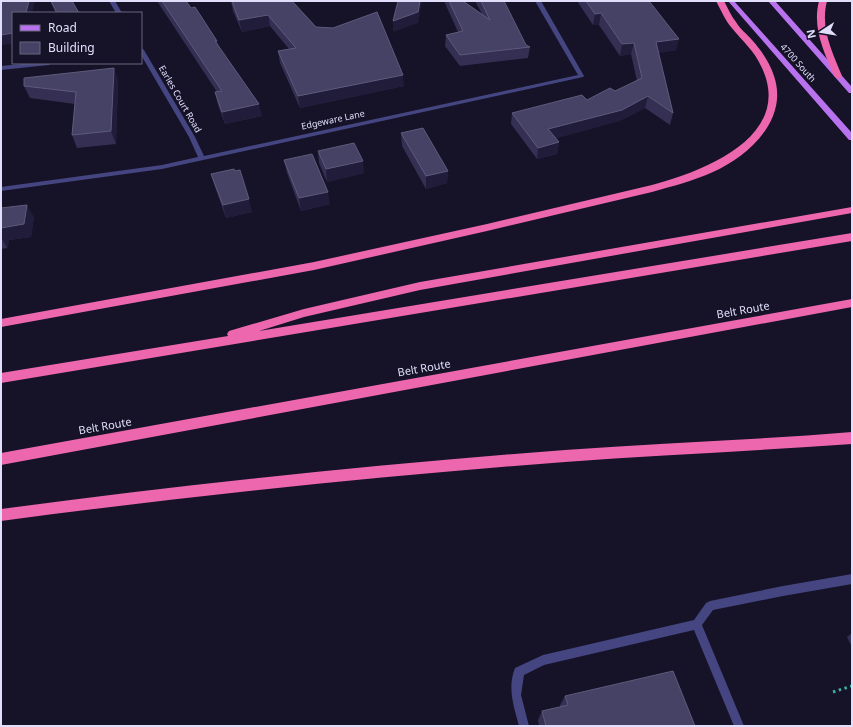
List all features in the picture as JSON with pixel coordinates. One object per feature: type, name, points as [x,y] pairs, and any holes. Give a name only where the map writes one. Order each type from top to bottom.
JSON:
[{"type":"highway","points":[[1,323],[354,257],[604,200],[681,180],[709,170],[734,156],[752,141],[766,124],[773,101],[773,87],[769,72],[753,47],[733,24],[720,1]]},
{"type":"highway","points":[[823,1],[819,12],[820,27],[838,76]]},
{"type":"highway","points":[[192,347],[304,313],[420,286],[852,210]]},
{"type":"highway","points":[[1,378],[852,237]]},
{"type":"highway","name":"Belt Route","points":[[1,459],[852,303]]},
{"type":"highway","points":[[1,515],[174,492],[305,478],[563,456],[852,438]]},
{"type":"main road","name":"4700 South","points":[[731,1],[852,138]]},
{"type":"main road","name":"4700 South","points":[[771,1],[852,91]]},
{"type":"street","points":[[112,1],[118,12]]},
{"type":"street","name":"Edgeware Lane","points":[[1,189],[128,172],[202,158],[581,76],[538,1]]},
{"type":"street","name":"Earles Court Road","points":[[142,52],[192,137],[202,158]]},
{"type":"street","points":[[1,68],[39,64]]},
{"type":"street","points":[[524,726],[516,695],[520,672],[543,660],[697,624],[710,606],[852,579]]},
{"type":"street","points":[[697,624],[738,726]]},
{"type":"path","points":[[833,692],[852,686]]},
{"type":"building","points":[[1,1],[29,1],[26,12],[12,12],[12,33],[1,35]]},
{"type":"building","points":[[51,1],[72,1],[78,12],[56,12]]},
{"type":"building","points":[[162,1],[186,1],[191,8],[195,7],[217,41],[215,41],[259,104],[222,112],[215,92],[222,91]]},
{"type":"building","points":[[232,1],[292,1],[316,27],[333,28],[377,12],[403,75],[298,96],[278,51],[296,48],[268,15],[239,20]]},
{"type":"building","points":[[398,1],[420,1],[418,12],[393,21]]},
{"type":"building","points":[[449,1],[463,1],[490,20],[481,1],[504,1],[526,45],[530,47],[460,55],[446,35],[463,31]]},
{"type":"building","points":[[586,1],[649,1],[679,39],[656,42],[673,113],[648,96],[622,110],[548,129],[559,142],[538,148],[512,113],[582,95],[587,100],[610,88],[615,91],[642,78],[634,43],[622,44],[601,13],[595,14]]},
{"type":"building","points":[[114,68],[111,131],[72,135],[76,92],[24,86],[24,78]]},
{"type":"building","points":[[423,128],[448,171],[426,176],[401,133]]},
{"type":"building","points":[[354,143],[363,161],[326,169],[318,151]]},
{"type":"building","points":[[312,154],[328,192],[299,198],[284,160]]},
{"type":"building","points":[[234,169],[235,171],[240,170],[249,199],[223,205],[211,174]]},
{"type":"building","points":[[27,205],[24,224],[1,228],[1,208]]},
{"type":"building","points":[[673,671],[695,726],[546,726],[542,711],[568,705],[565,696]]}]
